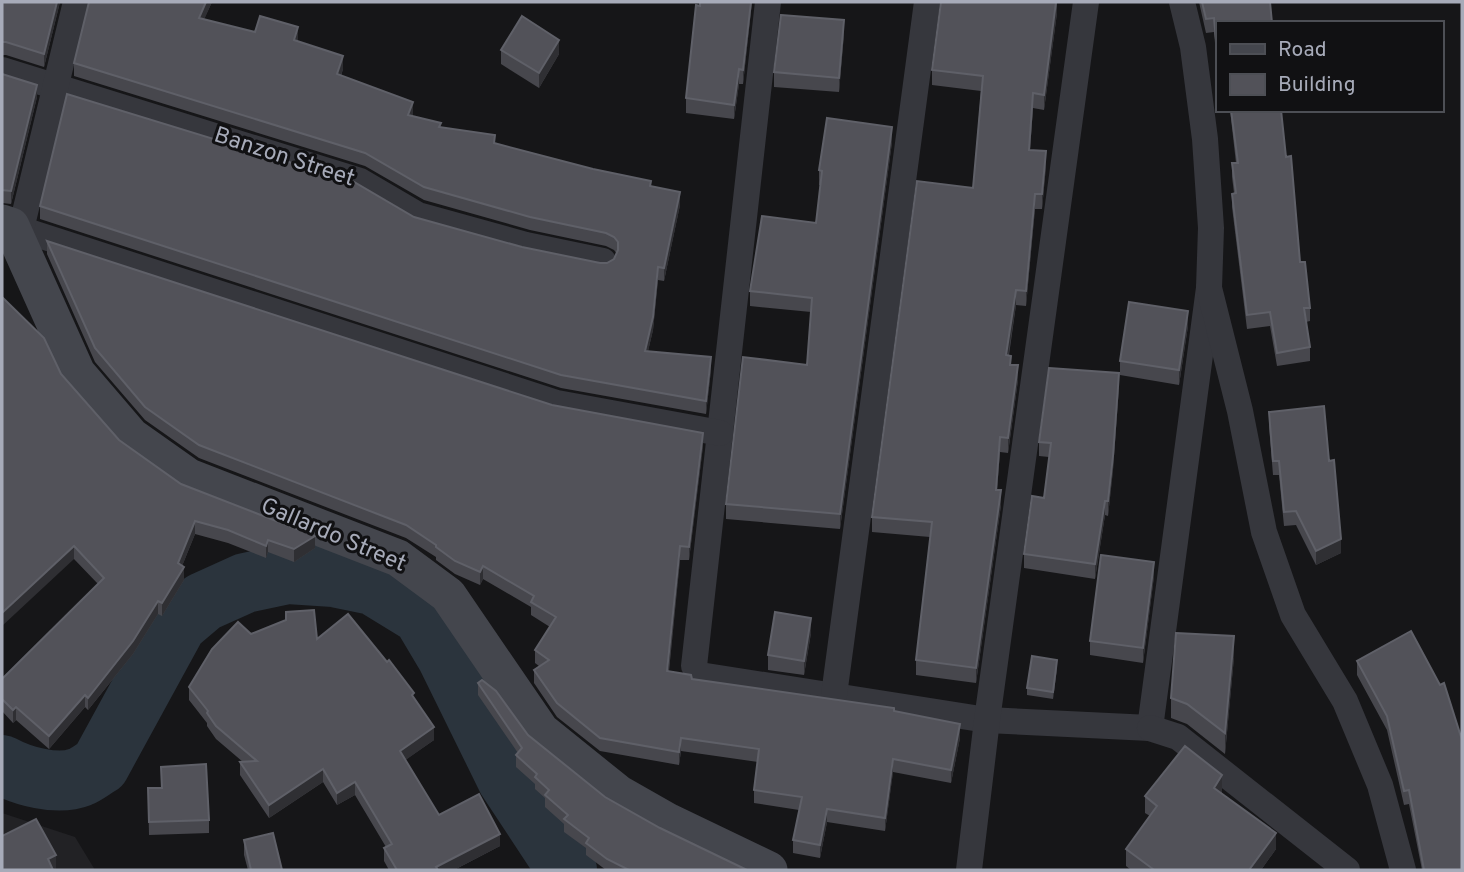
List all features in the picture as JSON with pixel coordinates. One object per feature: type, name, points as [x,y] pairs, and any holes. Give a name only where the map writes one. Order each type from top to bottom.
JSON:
[{"type":"street","points":[[76,2],[57,87],[11,226],[557,403],[720,433]]},
{"type":"street","points":[[768,2],[694,666],[700,675],[987,720],[1150,728],[1178,737],[1347,870]]},
{"type":"street","points":[[834,695],[927,2]]},
{"type":"street","points":[[969,870],[987,720],[1087,2]]},
{"type":"street","points":[[1150,728],[1209,288],[1211,228],[1205,139],[1193,47],[1182,2]]},
{"type":"street","name":"Banzon Street","points":[[2,70],[360,181],[418,215],[526,245],[604,261]]},
{"type":"street","name":"Gallardo Street","points":[[11,226],[77,373],[131,436],[189,477],[398,558],[448,595],[541,731],[618,793],[669,822],[769,870]]},
{"type":"street","points":[[1209,288],[1240,411],[1264,532],[1293,615],[1345,701],[1380,785],[1403,870]]},
{"type":"shaded area","points":[[2,813],[75,837],[95,870],[2,870]]},
{"type":"building","points":[[2,2],[57,2],[44,54],[2,42]]},
{"type":"building","points":[[89,2],[206,2],[199,18],[255,32],[260,16],[298,27],[294,40],[343,56],[337,74],[413,102],[408,115],[441,123],[439,127],[495,135],[494,143],[651,181],[650,186],[680,192],[664,268],[658,267],[653,317],[645,351],[711,357],[706,401],[561,375],[40,206],[67,94],[354,182],[414,217],[522,247],[600,263],[614,259],[618,250],[618,242],[606,233],[530,217],[424,187],[365,153],[74,63]]},
{"type":"building","points":[[700,2],[751,2],[743,70],[739,69],[734,105],[686,98],[696,5],[700,6]]},
{"type":"building","points":[[941,2],[1056,2],[1044,95],[1033,93],[1029,150],[1046,151],[1042,194],[1035,194],[1026,291],[1016,290],[1006,355],[1011,356],[1010,365],[1018,365],[1008,438],[1000,437],[996,490],[1001,490],[976,668],[916,660],[932,522],[872,517],[917,181],[973,188],[983,76],[932,70]]},
{"type":"building","points":[[1202,2],[1270,2],[1272,21],[1216,21],[1216,40],[1214,18],[1206,19]]},
{"type":"building","points":[[781,15],[844,20],[839,78],[774,72]]},
{"type":"building","points":[[522,16],[559,40],[539,73],[501,50]]},
{"type":"building","points":[[2,74],[37,85],[11,191],[2,190]]},
{"type":"building","points":[[1231,112],[1281,112],[1286,157],[1291,156],[1300,262],[1305,262],[1310,308],[1304,308],[1310,347],[1277,353],[1270,312],[1247,315],[1232,194],[1236,193],[1232,163],[1238,163]]},
{"type":"building","points":[[827,118],[892,127],[840,514],[726,504],[743,357],[807,365],[812,298],[750,291],[762,216],[816,223],[822,171],[819,170]]},
{"type":"building","points":[[47,241],[552,405],[703,433],[689,547],[680,546],[667,671],[691,675],[692,679],[894,708],[894,711],[960,724],[951,770],[893,759],[885,818],[827,809],[820,845],[793,840],[802,797],[754,790],[759,749],[681,738],[679,752],[600,738],[557,703],[534,670],[549,660],[535,650],[556,617],[531,602],[534,596],[483,566],[480,572],[455,561],[406,525],[199,445],[145,407],[95,348]]},
{"type":"building","points":[[2,297],[44,338],[61,374],[119,440],[181,484],[315,536],[294,549],[268,540],[266,546],[228,530],[195,521],[178,563],[184,567],[162,603],[158,601],[133,641],[88,698],[85,695],[49,736],[16,707],[13,710],[2,699],[2,679],[104,578],[74,546],[2,613]]},
{"type":"building","points":[[1129,302],[1188,311],[1179,370],[1120,361]]},
{"type":"building","points":[[1049,368],[1119,373],[1108,501],[1105,501],[1095,564],[1024,554],[1032,496],[1044,498],[1051,443],[1039,442]]},
{"type":"building","points":[[1324,406],[1329,461],[1334,460],[1341,539],[1316,551],[1296,511],[1284,512],[1279,461],[1273,461],[1269,412]]},
{"type":"building","points":[[1101,555],[1154,562],[1143,648],[1090,641]]},
{"type":"building","points":[[314,610],[317,639],[348,614],[414,693],[412,695],[434,727],[400,751],[439,815],[479,794],[500,834],[436,867],[438,870],[397,870],[384,848],[392,844],[355,782],[337,793],[323,769],[269,805],[240,762],[257,761],[216,726],[189,687],[212,649],[238,622],[251,634],[286,620],[286,612]]},
{"type":"building","points":[[775,612],[811,618],[804,661],[768,655]]},
{"type":"building","points":[[1411,631],[1440,685],[1444,683],[1462,740],[1462,870],[1424,870],[1409,790],[1404,791],[1387,716],[1357,661]]},
{"type":"building","points":[[1176,633],[1234,636],[1225,733],[1187,704],[1171,698]]},
{"type":"building","points":[[1032,656],[1057,660],[1053,692],[1027,688]]},
{"type":"building","points":[[482,680],[496,691],[528,735],[605,797],[660,828],[747,870],[629,870],[607,859],[586,843],[589,838],[564,819],[568,815],[545,795],[549,790],[535,777],[537,774],[516,755],[522,748],[478,683]]},
{"type":"building","points":[[1185,746],[1222,775],[1214,788],[1276,833],[1249,870],[1152,870],[1126,849],[1157,806],[1145,796]]},
{"type":"building","points":[[206,764],[209,820],[149,822],[148,788],[162,788],[161,767]]},
{"type":"building","points":[[36,819],[56,855],[48,859],[53,870],[2,870],[2,836]]},
{"type":"building","points":[[273,833],[282,870],[251,870],[244,840]]},
{"type":"waterway","points":[[2,765],[19,773],[50,780],[80,777],[100,765],[177,624],[203,602],[245,583],[288,574],[334,577],[373,585],[422,615],[447,657],[507,779],[567,870]]}]
